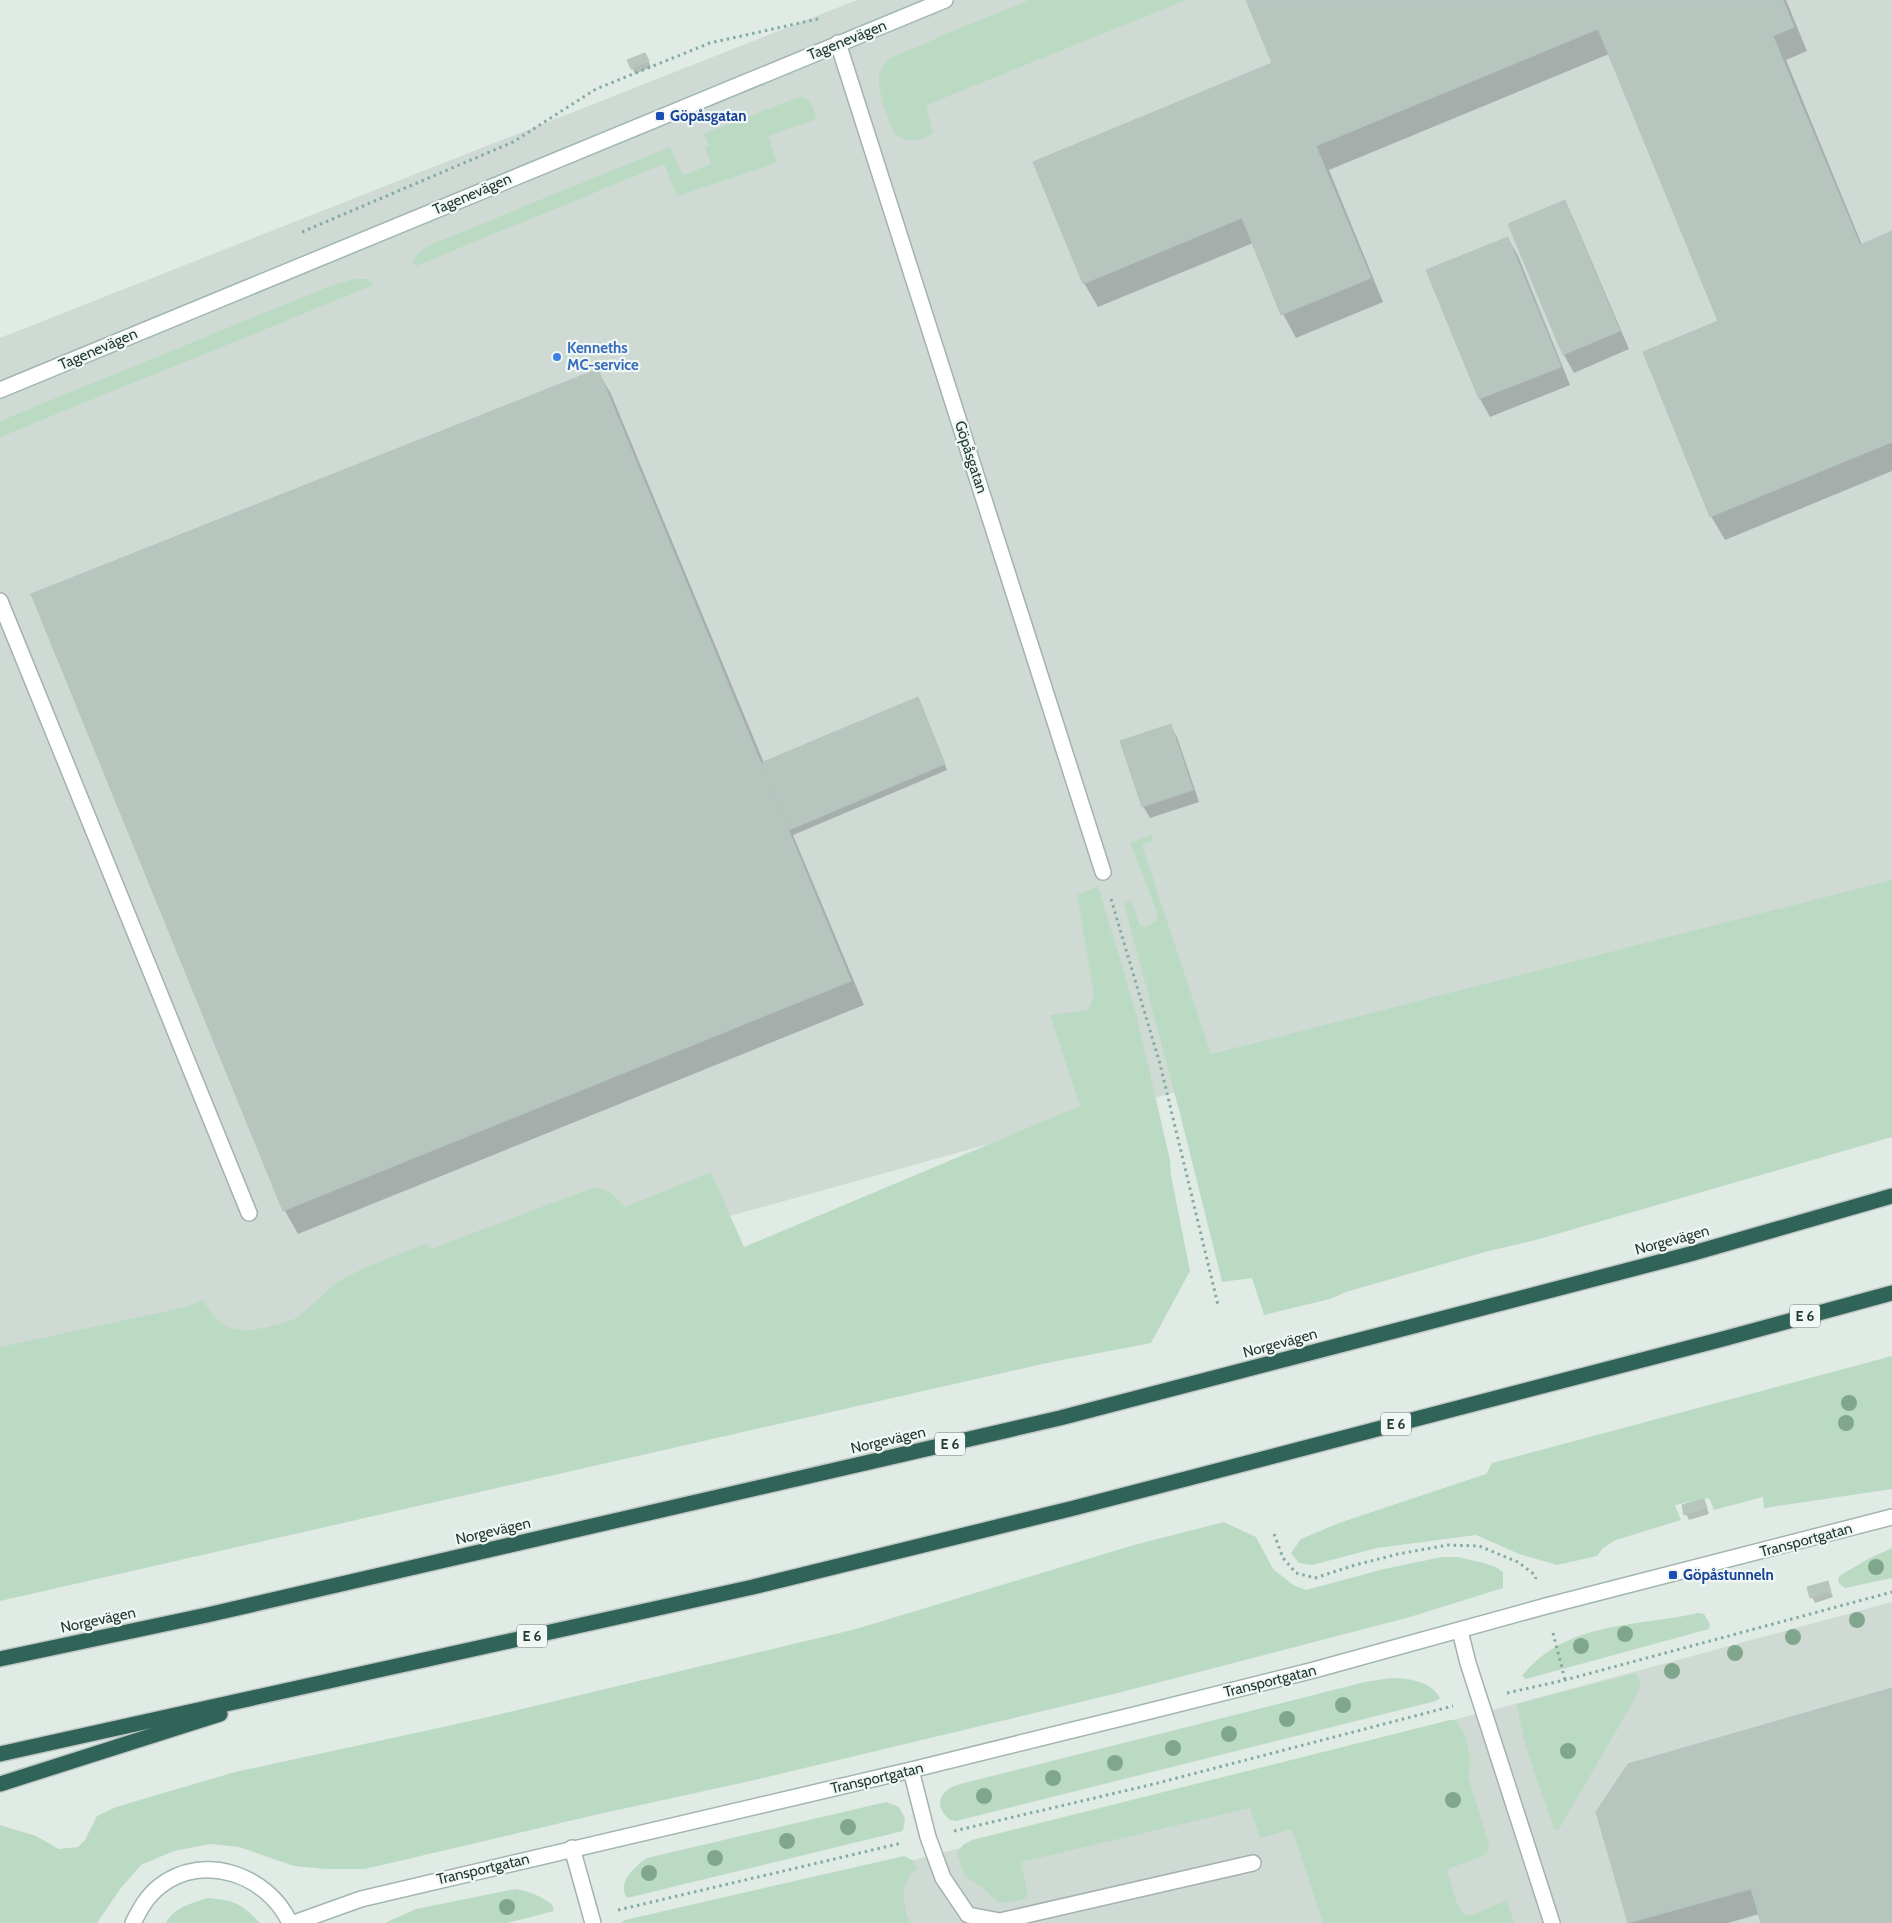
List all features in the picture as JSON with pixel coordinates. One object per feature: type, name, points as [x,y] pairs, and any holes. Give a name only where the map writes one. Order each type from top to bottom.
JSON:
[{"type":"highway","name":"Norgevägen","points":[[0,1659],[207,1615],[1060,1418],[1690,1254],[1892,1196]]},
{"type":"highway","name":"E 6","points":[[0,1754],[753,1587],[1074,1508],[1719,1340],[1892,1292]]},
{"type":"highway","points":[[0,1784],[310,1685]]},
{"type":"street","name":"Tagenevägen","points":[[0,390],[945,0]]},
{"type":"street","name":"Göpåsgatan","points":[[838,43],[1103,872]]},
{"type":"street","points":[[0,601],[249,1213]]},
{"type":"street","name":"Transportgatan","points":[[294,1923],[361,1899],[911,1770],[1305,1672],[1546,1606],[1892,1518]]},
{"type":"street","points":[[1460,1631],[1552,1923]]},
{"type":"street","points":[[911,1770],[928,1837],[942,1878],[968,1915],[1000,1921],[1253,1863]]},
{"type":"street","points":[[572,1848],[592,1920]]},
{"type":"street","points":[[133,1923],[146,1899],[160,1885],[180,1875],[207,1869],[228,1871],[257,1884],[280,1906],[290,1923]]},
{"type":"path","points":[[300,233],[514,142],[596,89],[710,43],[824,18]]},
{"type":"path","points":[[1103,872],[1160,1064],[1218,1305]]},
{"type":"path","points":[[1274,1534],[1283,1558],[1296,1573],[1315,1578],[1355,1564],[1448,1545],[1479,1546],[1518,1562],[1535,1575],[1546,1606],[1565,1680]]},
{"type":"path","points":[[592,1920],[928,1837],[1154,1784],[1481,1699],[1565,1680],[1892,1592]]},
{"type":"shaded area","points":[[857,0],[1892,0],[1892,893],[0,1419],[0,338]]},
{"type":"shaded area","points":[[1892,1602],[1892,1923],[672,1923],[1522,1702]]},
{"type":"green space","points":[[1029,0],[1187,0],[926,105],[933,133],[916,140],[898,136],[887,117],[880,88],[879,75],[886,62],[901,53]]},
{"type":"green space","points":[[802,97],[810,101],[817,119],[768,136],[777,163],[677,196],[664,164],[416,266],[413,263],[418,253],[432,244],[670,147],[683,175],[711,164],[705,148],[709,145],[704,134]]},
{"type":"green space","points":[[355,279],[367,279],[374,285],[0,437],[0,421],[330,286]]},
{"type":"green space","points":[[1151,834],[1153,841],[1142,845],[1211,1054],[1892,880],[1892,1137],[1536,1240],[1485,1252],[1346,1292],[1330,1299],[1264,1315],[1252,1278],[1222,1282],[1180,1114],[1124,904],[1131,900],[1140,926],[1146,927],[1156,921],[1157,912],[1130,843]]},
{"type":"green space","points":[[1098,886],[1136,1013],[1170,1160],[1171,1175],[1190,1271],[1151,1343],[1047,1363],[0,1601],[0,1347],[186,1307],[203,1300],[217,1318],[231,1328],[239,1330],[259,1329],[296,1318],[342,1279],[426,1244],[431,1249],[592,1188],[607,1191],[625,1207],[711,1172],[744,1247],[1080,1106],[1050,1015],[1088,1010],[1094,996],[1077,895]]},
{"type":"green space","points":[[1892,1356],[1892,1489],[1764,1508],[1763,1497],[1714,1510],[1709,1498],[1675,1505],[1681,1520],[1616,1540],[1603,1548],[1597,1556],[1557,1565],[1519,1554],[1476,1535],[1377,1548],[1312,1565],[1299,1563],[1291,1553],[1301,1539],[1339,1523],[1486,1474],[1492,1463]]},
{"type":"green space","points":[[1224,1522],[1256,1537],[1273,1569],[1293,1585],[1306,1590],[1384,1569],[1442,1557],[1458,1557],[1496,1567],[1503,1572],[1503,1588],[1410,1617],[1118,1693],[746,1782],[599,1814],[365,1869],[325,1869],[294,1866],[239,1847],[210,1844],[174,1851],[141,1865],[121,1888],[97,1923],[0,1923],[0,1825],[36,1836],[59,1849],[78,1847],[85,1840],[97,1816],[116,1807],[235,1772],[484,1718],[856,1629],[1134,1545]]},
{"type":"green space","points":[[1892,1548],[1892,1578],[1845,1588],[1838,1582],[1839,1576]]},
{"type":"green space","points":[[1698,1613],[1704,1614],[1710,1624],[1709,1629],[1526,1679],[1522,1676],[1540,1658],[1559,1645],[1580,1636],[1603,1629]]},
{"type":"green space","points":[[1636,1673],[1641,1685],[1629,1709],[1559,1829],[1555,1831],[1528,1752],[1517,1704]]},
{"type":"green space","points":[[1391,1678],[1412,1680],[1425,1684],[1436,1692],[1440,1698],[1436,1701],[956,1821],[950,1820],[941,1809],[940,1804],[943,1794],[960,1784],[1365,1682]]},
{"type":"green space","points":[[1456,1720],[1465,1735],[1471,1760],[1468,1776],[1489,1845],[1487,1853],[1481,1857],[1447,1869],[1454,1895],[1463,1913],[1466,1915],[1481,1912],[1507,1900],[1514,1923],[1323,1923],[1292,1829],[1260,1838],[1250,1808],[1021,1862],[1028,1896],[1022,1900],[997,1902],[983,1888],[966,1877],[957,1853],[963,1845],[972,1840]]},
{"type":"green space","points":[[886,1802],[899,1807],[905,1818],[903,1831],[627,1898],[624,1892],[625,1881],[628,1875],[647,1858]]},
{"type":"green space","points":[[904,1856],[914,1861],[917,1869],[907,1879],[905,1886],[904,1902],[910,1923],[621,1923],[625,1920]]},
{"type":"green space","points":[[515,1889],[530,1893],[552,1904],[554,1911],[507,1923],[385,1923],[416,1909]]},
{"type":"green space","points":[[207,1898],[236,1904],[248,1911],[260,1923],[166,1923],[173,1913],[189,1904]]},
{"type":"building","points":[[1246,0],[1783,0],[1794,27],[1773,36],[1860,245],[1892,231],[1892,442],[1710,517],[1643,352],[1718,321],[1598,29],[1316,146],[1371,278],[1281,315],[1242,218],[1083,284],[1033,162],[1272,63]]},
{"type":"building","points":[[645,53],[649,61],[631,69],[627,60]]},
{"type":"building","points":[[1565,200],[1620,331],[1563,355],[1508,224]]},
{"type":"building","points":[[1508,237],[1561,367],[1479,399],[1426,270]]},
{"type":"building","points":[[598,369],[851,981],[283,1211],[31,594]]},
{"type":"building","points":[[918,697],[945,764],[789,830],[761,763]]},
{"type":"building","points":[[1171,724],[1193,790],[1142,807],[1120,741]]},
{"type":"building","points":[[1704,1499],[1707,1508],[1684,1515],[1682,1505]]},
{"type":"building","points":[[1828,1581],[1831,1592],[1810,1598],[1807,1587]]},
{"type":"building","points":[[1892,1688],[1892,1923],[1761,1923],[1751,1889],[1628,1923],[1596,1812],[1628,1764]]},
{"type":"place","name":"Göpåsgatan","points":[[660,116]]},
{"type":"place","name":"Kenneths MC-service","points":[[557,357]]},
{"type":"place","name":"Göpåstunneln","points":[[1673,1575]]}]
